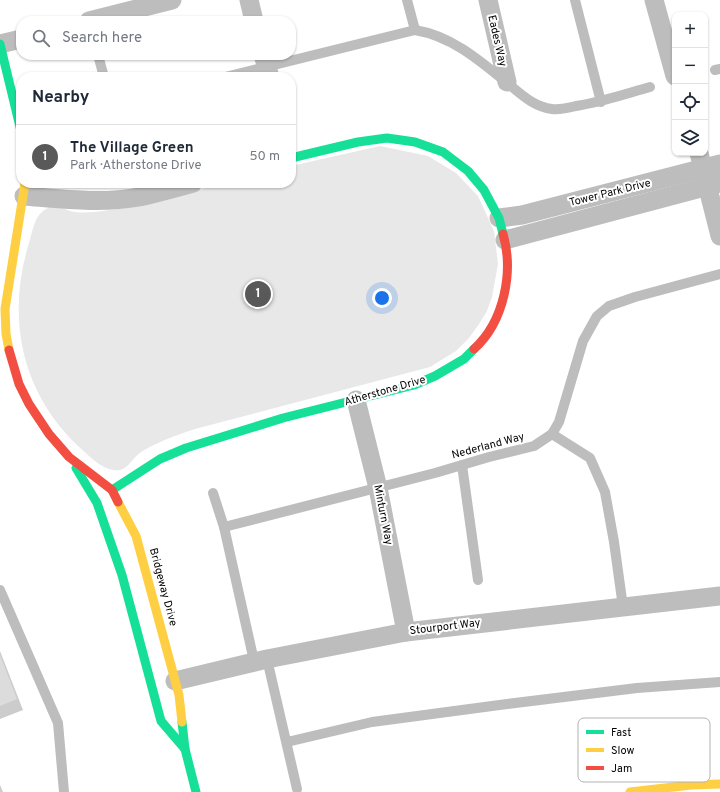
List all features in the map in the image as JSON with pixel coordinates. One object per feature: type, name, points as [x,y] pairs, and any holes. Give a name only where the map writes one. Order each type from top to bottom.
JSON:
[{"type":"street","points":[[109,16],[170,0]]},
{"type":"street","points":[[249,0],[253,16]]},
{"type":"street","name":"Eades Way","points":[[488,0],[507,82]]},
{"type":"street","points":[[654,0],[672,65]]},
{"type":"street","points":[[16,40],[0,44],[16,111]]},
{"type":"street","name":"Atherstone Drive","points":[[112,490],[160,459],[186,448],[284,418],[414,385],[435,376],[464,359],[483,340],[496,318],[504,294],[508,270],[505,240],[499,218],[484,190],[468,172],[443,152],[415,142],[387,138],[358,142],[296,157]]},
{"type":"street","points":[[710,171],[720,236]]},
{"type":"street","name":"Tower Park Drive","points":[[499,218],[522,215],[710,171]]},
{"type":"street","name":"Tower Park Drive","points":[[505,240],[710,171]]},
{"type":"street","points":[[25,190],[71,200],[103,200],[138,197],[173,188]]},
{"type":"street","name":"Bridgeway Drive","points":[[25,190],[5,309],[6,334],[11,360],[19,384],[29,404],[49,434],[69,457],[97,503],[122,575],[161,721],[185,749]]},
{"type":"street","name":"Minturn Way","points":[[356,400],[378,488],[406,632]]},
{"type":"street","name":"Bridgeway Drive","points":[[69,457],[112,490],[136,536],[179,695],[185,749],[196,792]]},
{"type":"street","name":"Stourport Way","points":[[175,681],[260,660],[406,632],[720,596]]},
{"type":"street","points":[[630,792],[691,785],[720,784]]},
{"type":"lane","points":[[407,0],[415,30]]},
{"type":"lane","points":[[575,0],[601,102]]},
{"type":"lane","points":[[296,59],[415,30],[428,32],[454,43],[507,82],[522,96],[543,108],[562,109],[601,102],[650,87]]},
{"type":"lane","points":[[99,60],[103,72]]},
{"type":"lane","points":[[244,72],[292,60]]},
{"type":"lane","points":[[623,607],[605,492],[590,458],[552,434],[559,422],[583,341],[597,316],[609,306],[622,301],[720,274]]},
{"type":"lane","points":[[0,362],[11,360]]},
{"type":"lane","name":"Nederland Way","points":[[224,527],[534,446],[552,434]]},
{"type":"lane","points":[[462,465],[478,580]]},
{"type":"lane","points":[[213,493],[224,527],[260,660],[286,742],[297,789]]},
{"type":"lane","points":[[0,590],[58,723],[64,792]]},
{"type":"lane","points":[[286,742],[372,722],[637,688],[720,682]]},
{"type":"shaded area","points":[[380,146],[428,156],[456,173],[478,196],[494,231],[498,264],[492,297],[487,311],[479,324],[469,338],[456,351],[430,367],[195,429],[147,448],[122,469],[113,470],[103,467],[78,446],[59,425],[43,402],[31,378],[24,352],[19,326],[19,298],[22,271],[37,218],[43,211],[54,206],[60,206],[70,211],[84,213],[131,207],[205,188],[296,188],[296,165]]},
{"type":"building","points":[[0,655],[17,699],[0,706]]},
{"type":"traffic: fast","points":[[0,44],[16,110]]},
{"type":"traffic: fast","points":[[296,157],[358,142],[387,138],[415,142],[443,152],[468,171],[484,190],[499,218],[503,234]]},
{"type":"traffic: fast","points":[[112,490],[160,459],[186,448],[283,418],[414,385],[435,376],[464,359],[474,349]]},
{"type":"traffic: fast","points":[[76,468],[97,503],[122,575],[161,721],[185,749]]},
{"type":"traffic: fast","points":[[182,722],[185,749],[196,792]]},
{"type":"traffic: slow","points":[[9,350],[6,334],[5,309],[24,188]]},
{"type":"traffic: slow","points":[[118,502],[136,536],[179,695],[182,722]]},
{"type":"traffic: slow","points":[[630,792],[691,785],[720,784]]},
{"type":"traffic: jam","points":[[474,349],[493,325],[504,296],[507,280],[507,264],[503,234]]},
{"type":"traffic: jam","points":[[9,350],[19,384],[29,404],[49,434],[69,457],[112,490],[118,502]]},
{"type":"place","name":"The Village Green","points":[[258,294]]}]
